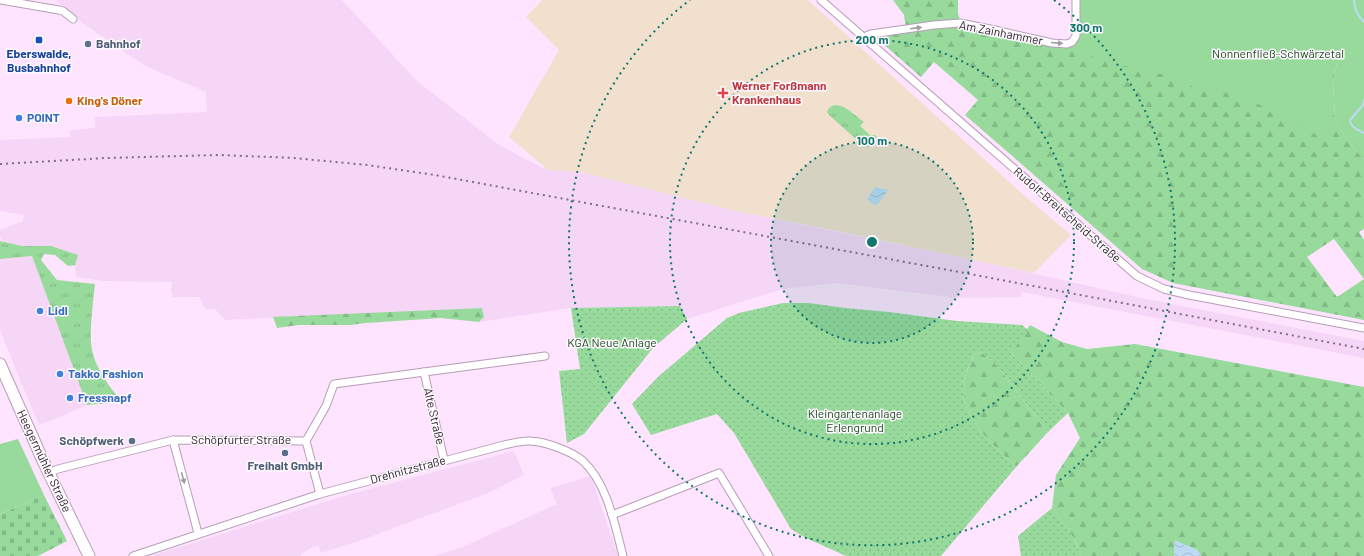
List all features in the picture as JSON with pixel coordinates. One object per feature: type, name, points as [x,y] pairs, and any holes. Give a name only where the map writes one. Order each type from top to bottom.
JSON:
[{"type":"main road","name":"Heegermühler Straße","points":[[0,364],[49,473],[89,556]]},
{"type":"street","points":[[1,0],[63,11],[73,19]]},
{"type":"street","name":"Rudolf-Breitscheid-Straße","points":[[821,0],[1137,276],[1164,289],[1189,295],[1364,328]]},
{"type":"street","name":"Am Zainhammer","points":[[864,37],[871,34],[934,25],[960,23],[1052,43],[1068,44],[1072,42],[1076,36],[1076,0]]},
{"type":"street","name":"Schöpfurter Straße","points":[[49,473],[58,469],[173,440],[306,441],[326,406],[334,384],[545,356]]},
{"type":"street","name":"Alte Straße","points":[[424,372],[444,460]]},
{"type":"street","points":[[173,440],[198,533]]},
{"type":"street","points":[[306,441],[320,494]]},
{"type":"street","name":"Drehnitzstraße","points":[[133,556],[198,533],[320,494],[444,460],[504,445],[527,441],[540,442],[570,452],[582,460],[593,472],[604,493],[612,515],[623,556]]},
{"type":"street","points":[[612,515],[719,473],[769,556]]},
{"type":"shaded area","points":[[56,0],[342,0],[417,81],[498,144],[548,170],[581,172],[740,212],[978,261],[1146,299],[1364,341],[1364,358],[1021,292],[1021,297],[959,298],[837,283],[790,288],[773,292],[687,319],[680,306],[571,308],[479,322],[484,317],[482,308],[225,320],[215,309],[207,310],[199,297],[173,297],[171,290],[172,282],[103,281],[76,277],[75,265],[77,255],[51,246],[22,246],[2,241],[0,237],[0,230],[23,221],[24,215],[0,211],[0,140],[70,137],[70,130],[95,128],[95,117],[207,112],[206,92],[145,66],[71,15]]},
{"type":"shaded area","name":"Werner Forßmann Krankenhaus","points":[[542,0],[808,0],[1026,197],[1071,235],[1034,273],[740,212],[581,172],[548,170],[509,137],[559,50],[526,17]]},
{"type":"shaded area","points":[[32,256],[87,405],[39,425],[0,330],[0,259]]},
{"type":"shaded area","points":[[514,451],[524,475],[491,492],[362,540],[321,553],[318,545],[301,554],[301,556],[150,556],[347,495]]},
{"type":"shaded area","points":[[591,476],[618,556],[432,556],[460,548],[557,504],[550,488]]},
{"type":"green space","points":[[893,0],[958,0],[958,13],[960,21],[906,28],[904,15]]},
{"type":"green space","name":"Nonnenfließ-Schwärzetal","points":[[1077,0],[1364,0],[1364,159],[1348,142],[1335,121],[1333,83],[1337,62],[1342,49],[1330,68],[1328,99],[1330,125],[1327,138],[1310,132],[1281,115],[1237,94],[1196,88],[1169,76],[1116,64],[1095,58],[1083,52],[1074,43]]},
{"type":"green space","points":[[1364,0],[1337,62],[1333,83],[1335,121],[1348,142],[1364,159],[1364,229],[1359,232],[1364,240],[1364,279],[1364,320],[1173,283],[1142,269],[965,115],[978,100],[934,62],[921,77],[880,41],[893,34],[960,24],[1052,44]],"holes":[[[1334,239],[1364,279],[1337,297],[1307,257]]]},
{"type":"green space","points":[[839,105],[850,111],[864,122],[860,126],[870,135],[875,135],[877,137],[868,147],[858,141],[828,114],[827,111],[830,107]]},
{"type":"green space","points":[[0,241],[22,246],[51,246],[78,255],[75,265],[68,266],[55,255],[44,254],[41,260],[57,280],[95,284],[91,328],[92,351],[102,375],[123,402],[87,405],[32,256],[0,259]]},
{"type":"green space","name":"Kleingartenanlage Erlengrund","points":[[783,303],[809,303],[957,321],[1022,325],[1028,330],[1011,353],[1068,413],[1048,432],[994,362],[981,352],[974,355],[963,383],[964,399],[968,410],[981,432],[1016,467],[941,556],[846,556],[806,538],[791,529],[734,433],[717,414],[651,435],[632,404],[659,376],[727,318],[739,313]]},
{"type":"green space","name":"KGA Neue Anlage","points":[[680,306],[687,319],[653,348],[584,434],[567,443],[559,371],[580,369],[571,308]]},
{"type":"green space","points":[[482,308],[484,317],[479,322],[441,318],[350,325],[299,325],[277,328],[273,317]]},
{"type":"green space","points":[[1030,325],[1062,342],[1087,349],[1135,344],[1364,387],[1364,556],[1201,556],[1197,550],[1175,541],[1174,556],[1081,556],[1075,540],[1052,508],[1056,475],[1080,438],[1068,413],[1011,353]]},
{"type":"green space","points":[[981,352],[994,362],[1048,432],[1016,467],[981,432],[968,410],[964,399],[963,383],[965,375],[974,355]]},
{"type":"green space","points":[[18,439],[44,495],[0,514],[0,444]]},
{"type":"green space","points":[[44,495],[67,541],[38,556],[0,556],[0,514]]},
{"type":"green space","points":[[1052,508],[1075,540],[1081,556],[1021,556],[1018,536]]},
{"type":"water","points":[[875,187],[888,190],[878,204],[874,205],[867,199]]},
{"type":"water","points":[[1175,540],[1197,550],[1201,556],[1174,556]]},
{"type":"waterway","points":[[1354,0],[1357,12],[1364,22]]},
{"type":"waterway","points":[[1364,100],[1363,105],[1350,120],[1353,127],[1364,133]]},
{"type":"railway","points":[[0,164],[106,158],[219,155],[294,158],[367,165],[435,175],[1364,349]]},
{"type":"place","name":"Eberswalde, Busbahnhof","points":[[39,40]]},
{"type":"place","name":"Bahnhof","points":[[88,44]]},
{"type":"place","name":"Werner Forßmann Krankenhaus","points":[[723,93]]},
{"type":"place","name":"King's Döner","points":[[69,101]]},
{"type":"place","name":"POINT","points":[[19,118]]},
{"type":"place","name":"Lidl","points":[[40,311]]},
{"type":"place","name":"Takko Fashion","points":[[60,374]]},
{"type":"place","name":"Fressnapf","points":[[70,398]]},
{"type":"place","name":"Schöpfwerk","points":[[132,441]]},
{"type":"place","name":"Freihalt GmbH","points":[[285,453]]}]
